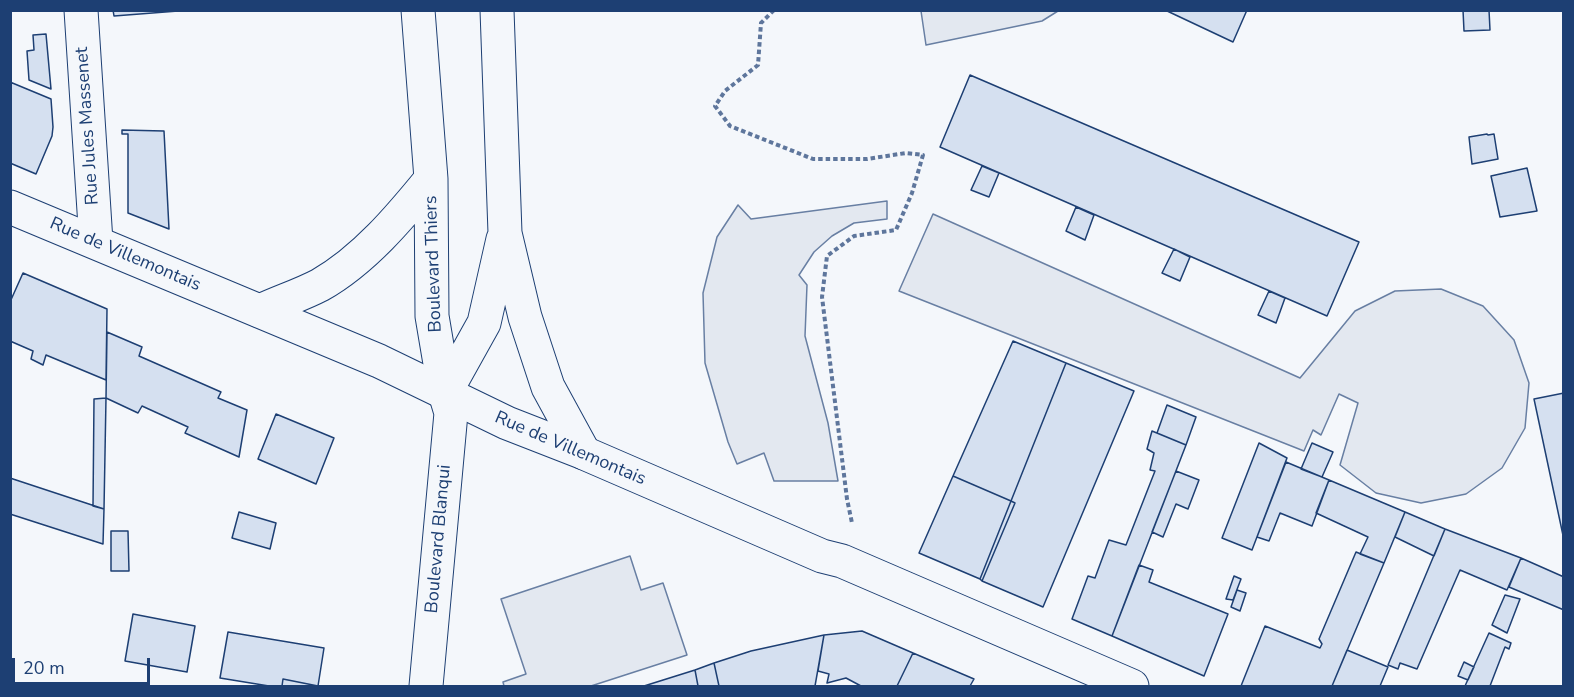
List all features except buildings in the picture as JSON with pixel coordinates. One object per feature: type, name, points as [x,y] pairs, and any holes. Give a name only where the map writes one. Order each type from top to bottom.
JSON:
[{"type":"main road","name":"Rue Jules Massenet","points":[[81,10],[96,242]]},
{"type":"main road","name":"Boulevard Thiers","points":[[418,10],[431,179],[432,316],[445,393]]},
{"type":"main road","points":[[497,10],[505,233],[525,317],[548,387],[584,453]]},
{"type":"main road","name":"Boulevard Thiers","points":[[260,311],[320,284],[360,256],[399,219],[431,179]]},
{"type":"main road","name":"Rue de Villemontais","points":[[10,207],[379,361],[507,423],[584,453],[816,554],[842,561],[1132,687]]},
{"type":"main road","points":[[445,393],[484,323],[505,233]]},
{"type":"main road","name":"Boulevard Blanqui","points":[[426,687],[451,413],[445,393]]},
{"type":"path","points":[[774,10],[761,23],[758,65],[725,91],[715,106],[730,126],[813,159],[867,159],[906,153],[923,155],[912,193],[896,230],[854,236],[827,256],[822,297],[847,500],[853,528],[842,561]]},
{"type":"shaded area","points":[[921,10],[1058,11],[1042,21],[926,45]]},
{"type":"shaded area","points":[[887,201],[887,219],[854,223],[832,236],[814,252],[799,275],[807,285],[805,336],[828,423],[838,481],[774,481],[764,453],[737,464],[728,442],[705,363],[703,293],[717,237],[738,205],[751,219]]},
{"type":"shaded area","points":[[933,214],[1300,378],[1355,311],[1395,291],[1441,289],[1483,306],[1514,340],[1529,383],[1525,428],[1502,468],[1466,494],[1421,503],[1376,493],[1340,465],[1358,403],[1339,394],[1321,435],[1313,430],[1304,451],[899,291]]},
{"type":"shaded area","points":[[630,556],[641,590],[663,583],[687,655],[591,686],[504,686],[503,682],[526,674],[501,599]]}]
